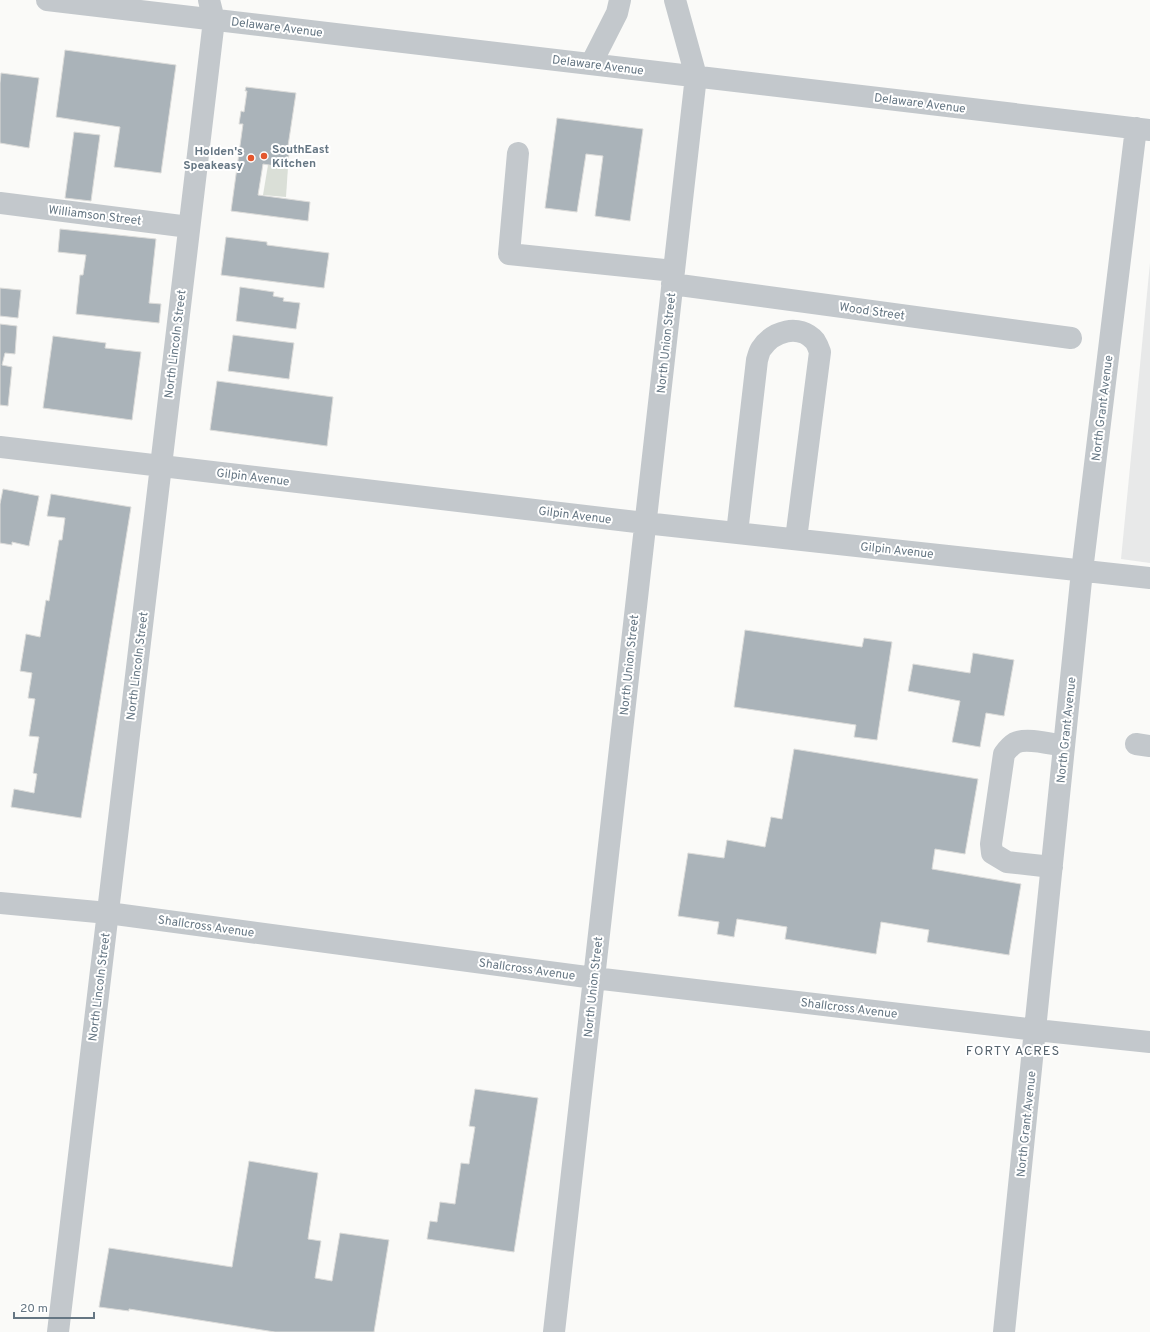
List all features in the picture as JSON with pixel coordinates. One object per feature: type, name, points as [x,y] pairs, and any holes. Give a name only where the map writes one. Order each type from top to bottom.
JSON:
[{"type":"street","name":"Delaware Avenue","points":[[47,0],[211,10],[591,64],[1143,129]]},
{"type":"street","points":[[591,64],[616,13],[620,0]]},
{"type":"street","name":"North Union Street","points":[[554,1332],[696,76],[675,0]]},
{"type":"street","name":"North Lincoln Street","points":[[58,1332],[189,227],[211,10]]},
{"type":"street","name":"North Grant Avenue","points":[[1004,1332],[1082,570],[1143,129]]},
{"type":"street","name":"Wood Street","points":[[518,153],[508,254],[1071,338]]},
{"type":"street","name":"Williamson Street","points":[[0,204],[189,227]]},
{"type":"street","points":[[737,533],[757,360],[761,349],[771,338],[790,330],[808,335],[815,341],[820,352],[796,539]]},
{"type":"street","name":"Gilpin Avenue","points":[[0,447],[645,523],[1150,578]]},
{"type":"street","points":[[1052,867],[1007,862],[992,853],[991,844],[1004,754],[1016,742],[1025,740],[1064,746]]},
{"type":"street","name":"Shallcross Avenue","points":[[0,903],[108,913],[594,978],[1150,1042]]},
{"type":"shaded area","points":[[268,165],[288,167],[286,197],[263,195]]},
{"type":"shaded area","points":[[1150,263],[1150,563],[1121,559]]},
{"type":"building","points":[[65,50],[176,65],[161,173],[114,167],[120,127],[56,117]]},
{"type":"building","points":[[1,73],[39,78],[29,148],[0,143]]},
{"type":"building","name":"SouthEast Kitchen","points":[[246,87],[296,93],[288,146],[290,147],[287,168],[263,164],[258,195],[310,202],[308,221],[231,211],[243,124],[239,124],[241,111],[244,112],[247,91],[245,91]]},
{"type":"building","points":[[557,118],[643,129],[630,221],[595,216],[603,156],[586,154],[577,212],[545,208]]},
{"type":"building","points":[[74,132],[100,135],[91,201],[65,198]]},
{"type":"building","points":[[60,229],[156,239],[149,303],[161,304],[159,323],[76,314],[80,275],[83,275],[86,255],[58,252]]},
{"type":"building","points":[[226,237],[267,242],[267,245],[329,253],[324,288],[221,275]]},
{"type":"building","points":[[240,287],[274,292],[273,296],[284,298],[283,301],[300,303],[296,329],[236,321]]},
{"type":"building","points":[[0,288],[21,290],[18,318],[0,316]]},
{"type":"building","points":[[0,324],[17,326],[15,354],[5,353],[2,365],[12,367],[8,406],[0,405]]},
{"type":"building","points":[[233,335],[294,343],[289,379],[228,371]]},
{"type":"building","points":[[53,336],[106,343],[105,348],[141,352],[132,420],[43,408]]},
{"type":"building","points":[[217,381],[333,397],[327,446],[210,430]]},
{"type":"building","points":[[3,489],[39,496],[29,546],[12,542],[12,545],[0,543],[0,504]]},
{"type":"building","points":[[51,494],[131,507],[81,818],[11,807],[14,789],[34,793],[37,774],[33,773],[39,737],[29,736],[35,699],[28,698],[32,673],[20,671],[26,634],[40,637],[46,600],[49,601],[59,540],[62,540],[65,518],[47,516]]},
{"type":"building","points":[[745,630],[862,647],[864,638],[892,642],[877,740],[854,737],[856,725],[734,707]]},
{"type":"building","points":[[973,653],[1014,660],[1004,716],[986,713],[980,747],[952,742],[960,701],[908,691],[913,664],[970,673]]},
{"type":"building","points":[[794,749],[978,779],[965,854],[935,849],[932,869],[1021,884],[1009,955],[927,942],[929,930],[881,922],[876,954],[785,939],[787,927],[737,919],[734,937],[717,934],[719,922],[678,916],[688,853],[724,858],[727,840],[765,847],[771,817],[782,819]]},
{"type":"building","points":[[475,1089],[538,1098],[514,1252],[427,1239],[430,1221],[437,1222],[440,1202],[455,1204],[461,1163],[469,1164],[475,1127],[469,1126]]},
{"type":"building","points":[[249,1161],[318,1173],[308,1239],[321,1241],[315,1278],[332,1281],[340,1233],[389,1240],[374,1332],[275,1332],[129,1309],[129,1311],[99,1307],[109,1248],[232,1267]]},
{"type":"place","name":"SouthEast Kitchen","points":[[264,156]]},
{"type":"place","name":"Holden's Speakeasy","points":[[251,158]]},
{"type":"district","name":"FORTY ACRES","points":[[1013,1050]]}]
